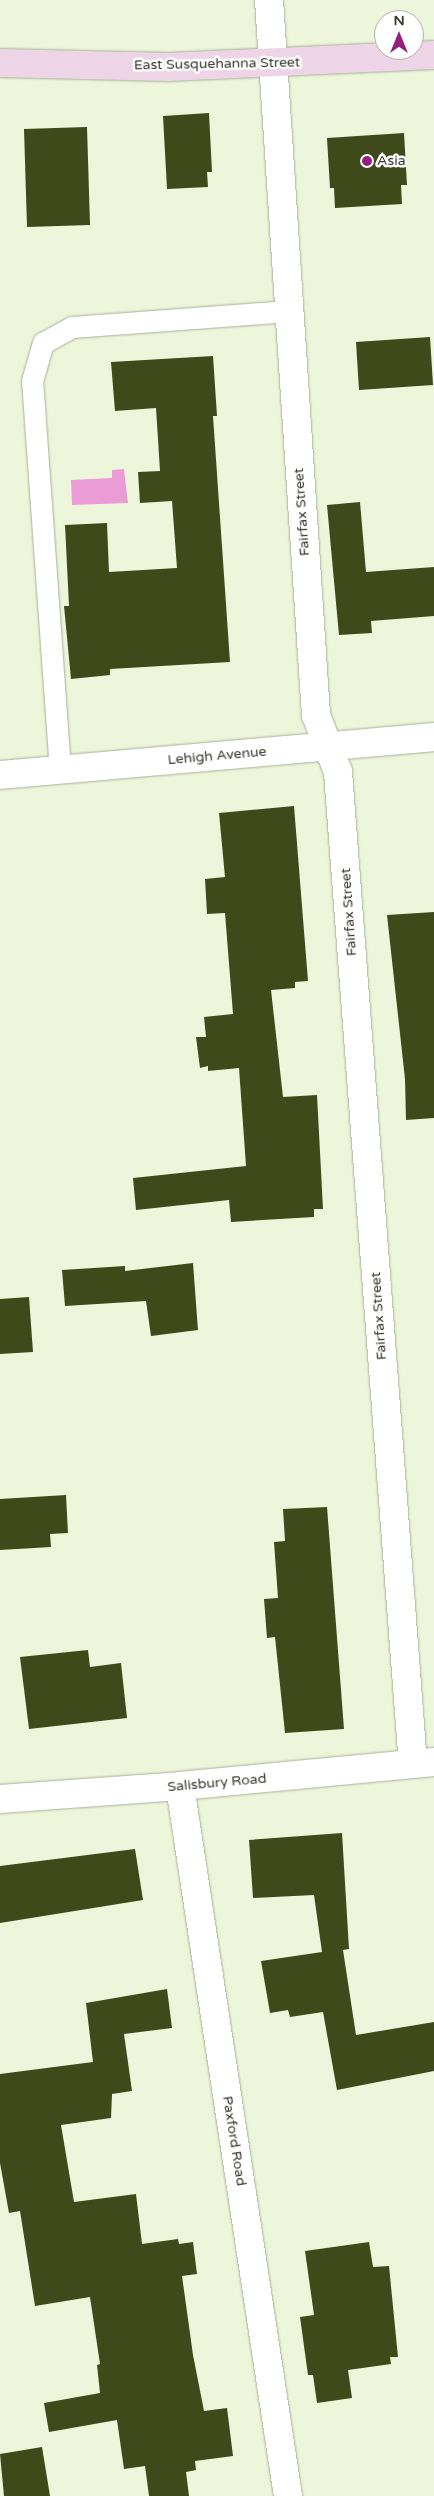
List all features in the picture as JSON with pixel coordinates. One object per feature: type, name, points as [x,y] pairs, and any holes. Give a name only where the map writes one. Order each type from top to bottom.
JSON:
[{"type":"main road","name":"East Susquehanna Street","points":[[0,63],[168,67],[271,64],[434,55]]},
{"type":"street","name":"Fairfax Street","points":[[268,0],[316,715],[338,772],[423,1763]]},
{"type":"street","name":"Lehigh Avenue","points":[[0,775],[434,737]]},
{"type":"street","name":"Salisbury Road","points":[[0,1798],[180,1786],[423,1763]]},
{"type":"street","name":"Paxford Road","points":[[180,1786],[288,2496]]},
{"type":"lane","points":[[60,770],[32,381],[43,344],[72,327],[288,311]]},
{"type":"shaded area","points":[[124,469],[128,503],[72,505],[71,480],[112,478],[112,470]]},
{"type":"building","points":[[209,113],[212,172],[207,172],[208,187],[167,189],[163,116]]},
{"type":"building","points":[[87,127],[90,225],[27,227],[24,129]]},
{"type":"building","name":"Asia","points":[[404,133],[407,185],[401,185],[402,204],[335,208],[334,188],[330,188],[327,138]]},
{"type":"building","points":[[430,337],[433,385],[359,390],[356,342]]},
{"type":"building","points":[[213,356],[217,416],[213,416],[230,662],[110,669],[110,675],[71,679],[64,606],[69,606],[65,525],[107,523],[109,572],[177,568],[172,501],[140,503],[138,472],[160,471],[156,408],[115,411],[111,362]]},
{"type":"building","points":[[360,502],[366,572],[434,567],[434,616],[371,621],[372,633],[339,635],[327,505]]},
{"type":"building","points":[[294,806],[308,981],[295,982],[295,988],[271,990],[283,1097],[317,1095],[323,1209],[314,1209],[314,1217],[231,1222],[229,1200],[136,1210],[133,1178],[246,1166],[239,1068],[208,1071],[208,1066],[200,1068],[196,1037],[206,1037],[204,1017],[233,1014],[225,913],[207,914],[205,879],[225,877],[219,813]]},
{"type":"building","points":[[434,912],[434,1118],[406,1120],[405,1079],[387,915]]},
{"type":"building","points":[[193,1263],[198,1330],[151,1336],[146,1301],[65,1306],[62,1270],[125,1266],[125,1271]]},
{"type":"building","points":[[29,1297],[33,1352],[0,1354],[0,1299]]},
{"type":"building","points":[[66,1495],[68,1533],[50,1534],[51,1547],[0,1550],[0,1499]]},
{"type":"building","points":[[327,1507],[344,1729],[285,1733],[275,1637],[267,1638],[264,1599],[278,1598],[274,1542],[285,1541],[283,1509]]},
{"type":"building","points":[[88,1650],[90,1667],[121,1663],[127,1718],[29,1729],[20,1657]]},
{"type":"building","points":[[342,1833],[349,1949],[343,1950],[356,2035],[434,2022],[434,2071],[337,2090],[323,2012],[290,2017],[288,2010],[270,2013],[261,1961],[322,1952],[314,1895],[253,1898],[249,1840]]},
{"type":"building","points":[[135,1849],[143,1900],[0,1923],[0,1866]]},
{"type":"building","points":[[167,1989],[172,2028],[124,2034],[132,2091],[112,2094],[111,2118],[61,2125],[74,2202],[136,2194],[142,2244],[178,2239],[179,2244],[193,2242],[197,2274],[182,2276],[193,2355],[204,2411],[227,2408],[233,2456],[195,2461],[196,2470],[186,2472],[189,2496],[149,2496],[145,2466],[124,2469],[117,2420],[49,2432],[44,2403],[100,2393],[97,2365],[100,2364],[90,2297],[35,2306],[20,2211],[9,2213],[0,2163],[0,2074],[93,2062],[86,2003]]},
{"type":"building","points":[[369,2242],[373,2267],[389,2266],[398,2357],[390,2357],[391,2364],[348,2370],[352,2398],[317,2403],[313,2375],[308,2375],[300,2317],[314,2315],[305,2251]]},
{"type":"building","points":[[42,2447],[50,2496],[4,2496],[0,2454]]},
{"type":"place","name":"Asia","points":[[367,161]]}]
